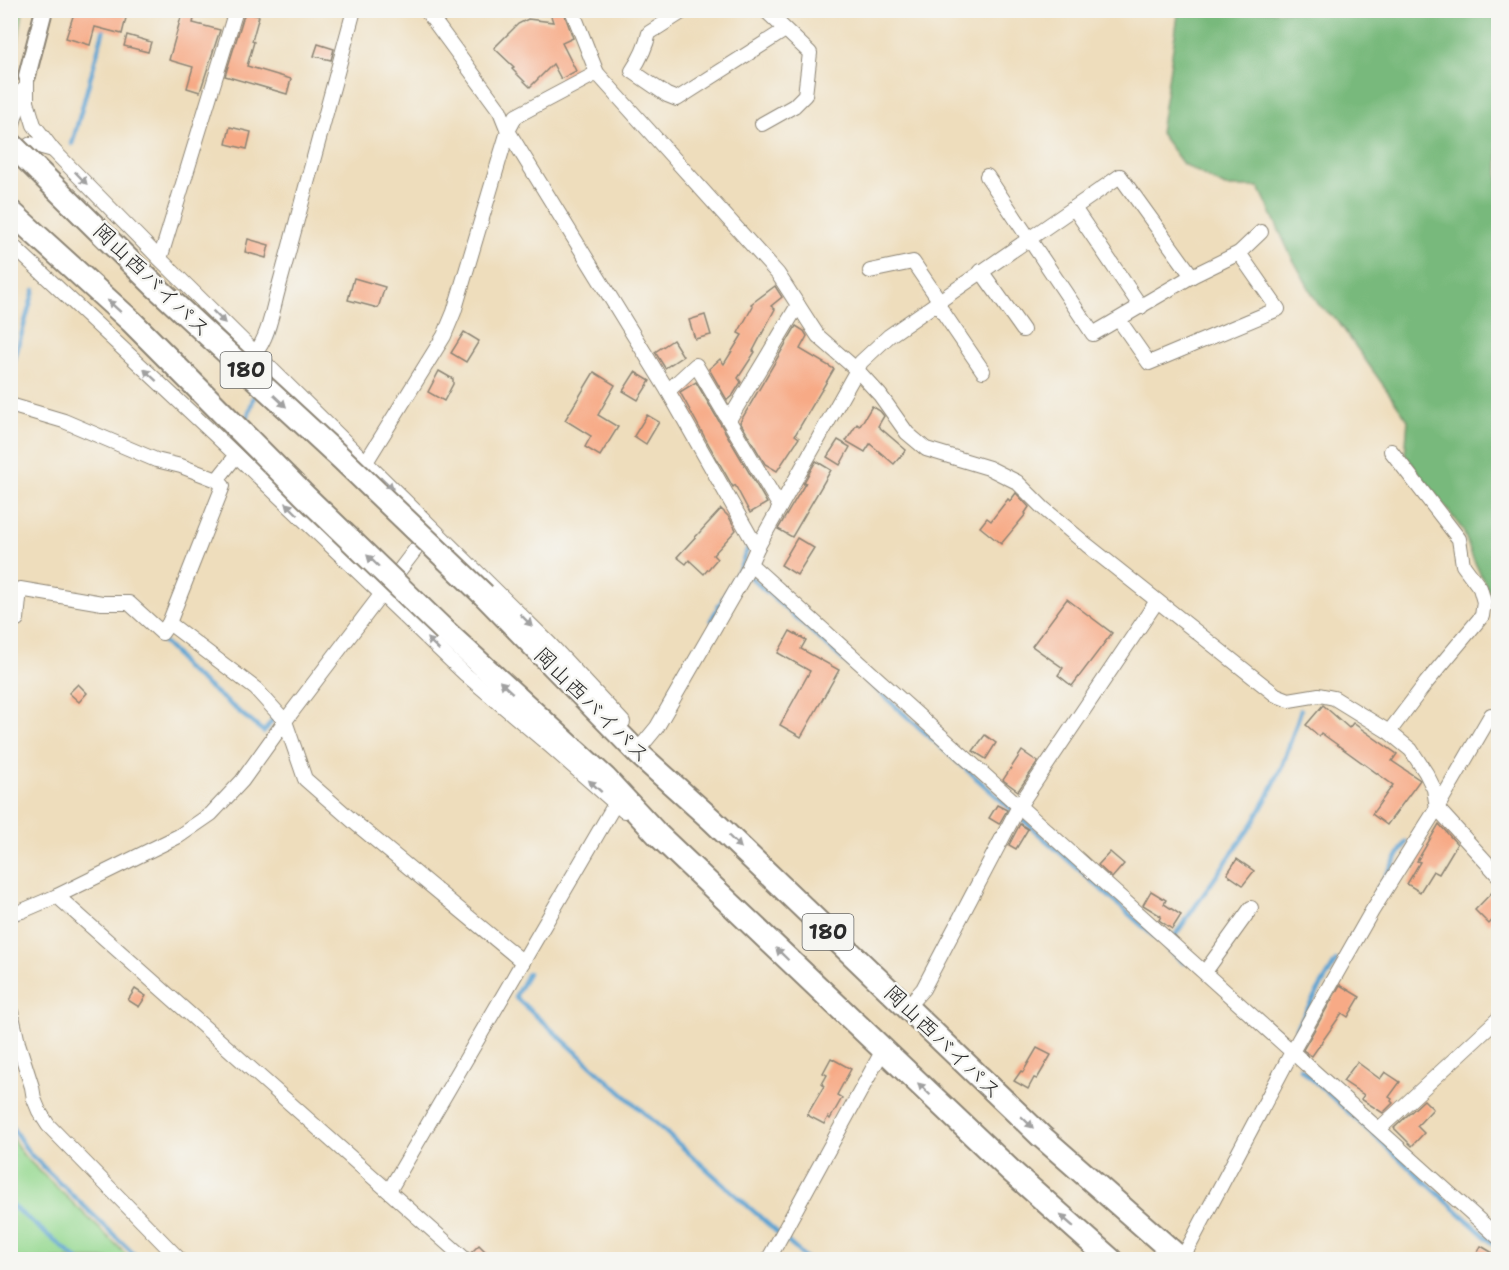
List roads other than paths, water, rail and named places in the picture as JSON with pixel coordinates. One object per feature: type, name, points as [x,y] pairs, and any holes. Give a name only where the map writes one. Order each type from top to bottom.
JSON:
[{"type":"highway","name":"岡山西バイパス","points":[[10,143],[155,286],[484,594],[639,754],[712,820],[1041,1136],[1181,1259]]},
{"type":"highway","name":"岡山西バイパス","points":[[10,211],[131,321],[445,631],[604,778],[657,835],[1010,1170],[1111,1260]]},
{"type":"street","points":[[10,134],[44,10]]},
{"type":"street","points":[[160,259],[236,10]]},
{"type":"street","points":[[255,352],[261,346],[275,301],[354,10]]},
{"type":"street","points":[[426,10],[500,111],[508,131],[670,389],[757,548]]},
{"type":"street","points":[[572,10],[597,73],[778,274],[818,336],[880,395],[907,434],[926,449],[989,468],[1017,482],[1069,531],[1276,696],[1289,700],[1319,695],[1334,698],[1389,732],[1411,750],[1426,773],[1434,789],[1437,808],[1498,875]]},
{"type":"street","points":[[685,10],[649,33],[642,55],[632,71],[677,99],[785,30]]},
{"type":"street","points":[[762,124],[794,106],[805,95],[810,53],[765,10]]},
{"type":"street","points":[[366,462],[444,336],[454,312],[508,131],[516,116],[597,73]]},
{"type":"street","points":[[27,76],[27,102],[34,125],[53,150],[160,259],[550,644],[712,820]]},
{"type":"street","points":[[10,157],[32,144],[53,150]]},
{"type":"street","points":[[987,176],[1093,334],[1192,276],[1239,253],[1261,232]]},
{"type":"street","points":[[644,744],[657,727],[747,570],[856,370],[861,362],[889,336],[1120,176],[1192,276]]},
{"type":"street","points":[[1074,208],[1141,307]]},
{"type":"street","points":[[10,243],[465,674],[615,804],[657,835]]},
{"type":"street","points":[[1119,320],[1149,363],[1278,309],[1239,253]]},
{"type":"street","points":[[870,271],[913,262],[983,371]]},
{"type":"street","points":[[981,271],[1023,330]]},
{"type":"street","points":[[729,420],[798,305]]},
{"type":"street","points":[[670,389],[696,365],[780,507]]},
{"type":"street","points":[[10,405],[64,421],[156,460],[181,466],[217,480],[223,486],[169,623],[162,633],[129,603],[102,603],[20,589],[17,619],[10,619]]},
{"type":"street","points":[[1389,732],[1482,616],[1484,602],[1480,588],[1463,565],[1459,539],[1391,451]]},
{"type":"street","points":[[217,480],[236,456]]},
{"type":"street","points":[[10,914],[57,896],[178,836],[211,814],[242,781],[432,527]]},
{"type":"street","points":[[747,570],[1017,811],[1293,1050],[1498,1237]]},
{"type":"street","points":[[907,1007],[923,989],[1017,811],[1157,601]]},
{"type":"street","points":[[169,623],[256,689],[285,721],[305,779],[523,962]]},
{"type":"street","points":[[1181,1259],[1293,1050],[1372,911],[1437,808],[1491,715],[1498,720]]},
{"type":"street","points":[[389,1191],[615,804]]},
{"type":"street","points":[[57,896],[466,1260]]},
{"type":"street","points":[[1204,972],[1251,908]]},
{"type":"street","points":[[10,1007],[34,1099],[48,1125],[180,1260]]},
{"type":"street","points":[[1379,1129],[1498,1019]]},
{"type":"street","points":[[768,1260],[883,1050]]},
{"type":"waterway","points":[[72,144],[105,25]]},
{"type":"waterway","points":[[10,375],[34,290]]},
{"type":"waterway","points":[[272,338],[275,326]]},
{"type":"waterway","points":[[245,425],[256,390]]},
{"type":"waterway","points":[[711,620],[740,568],[749,545]]},
{"type":"waterway","points":[[740,568],[1184,963]]},
{"type":"waterway","points":[[158,637],[177,656],[184,667],[264,732],[276,715]]},
{"type":"waterway","points":[[1174,937],[1253,823],[1283,764],[1301,710]]},
{"type":"waterway","points":[[1378,889],[1406,842]]},
{"type":"waterway","points":[[1296,1028],[1336,961]]},
{"type":"waterway","points":[[528,973],[515,997],[808,1260]]},
{"type":"waterway","points":[[1300,1068],[1498,1248]]},
{"type":"waterway","points":[[10,1124],[29,1153],[140,1260]]},
{"type":"waterway","points":[[10,1204],[78,1260]]}]
